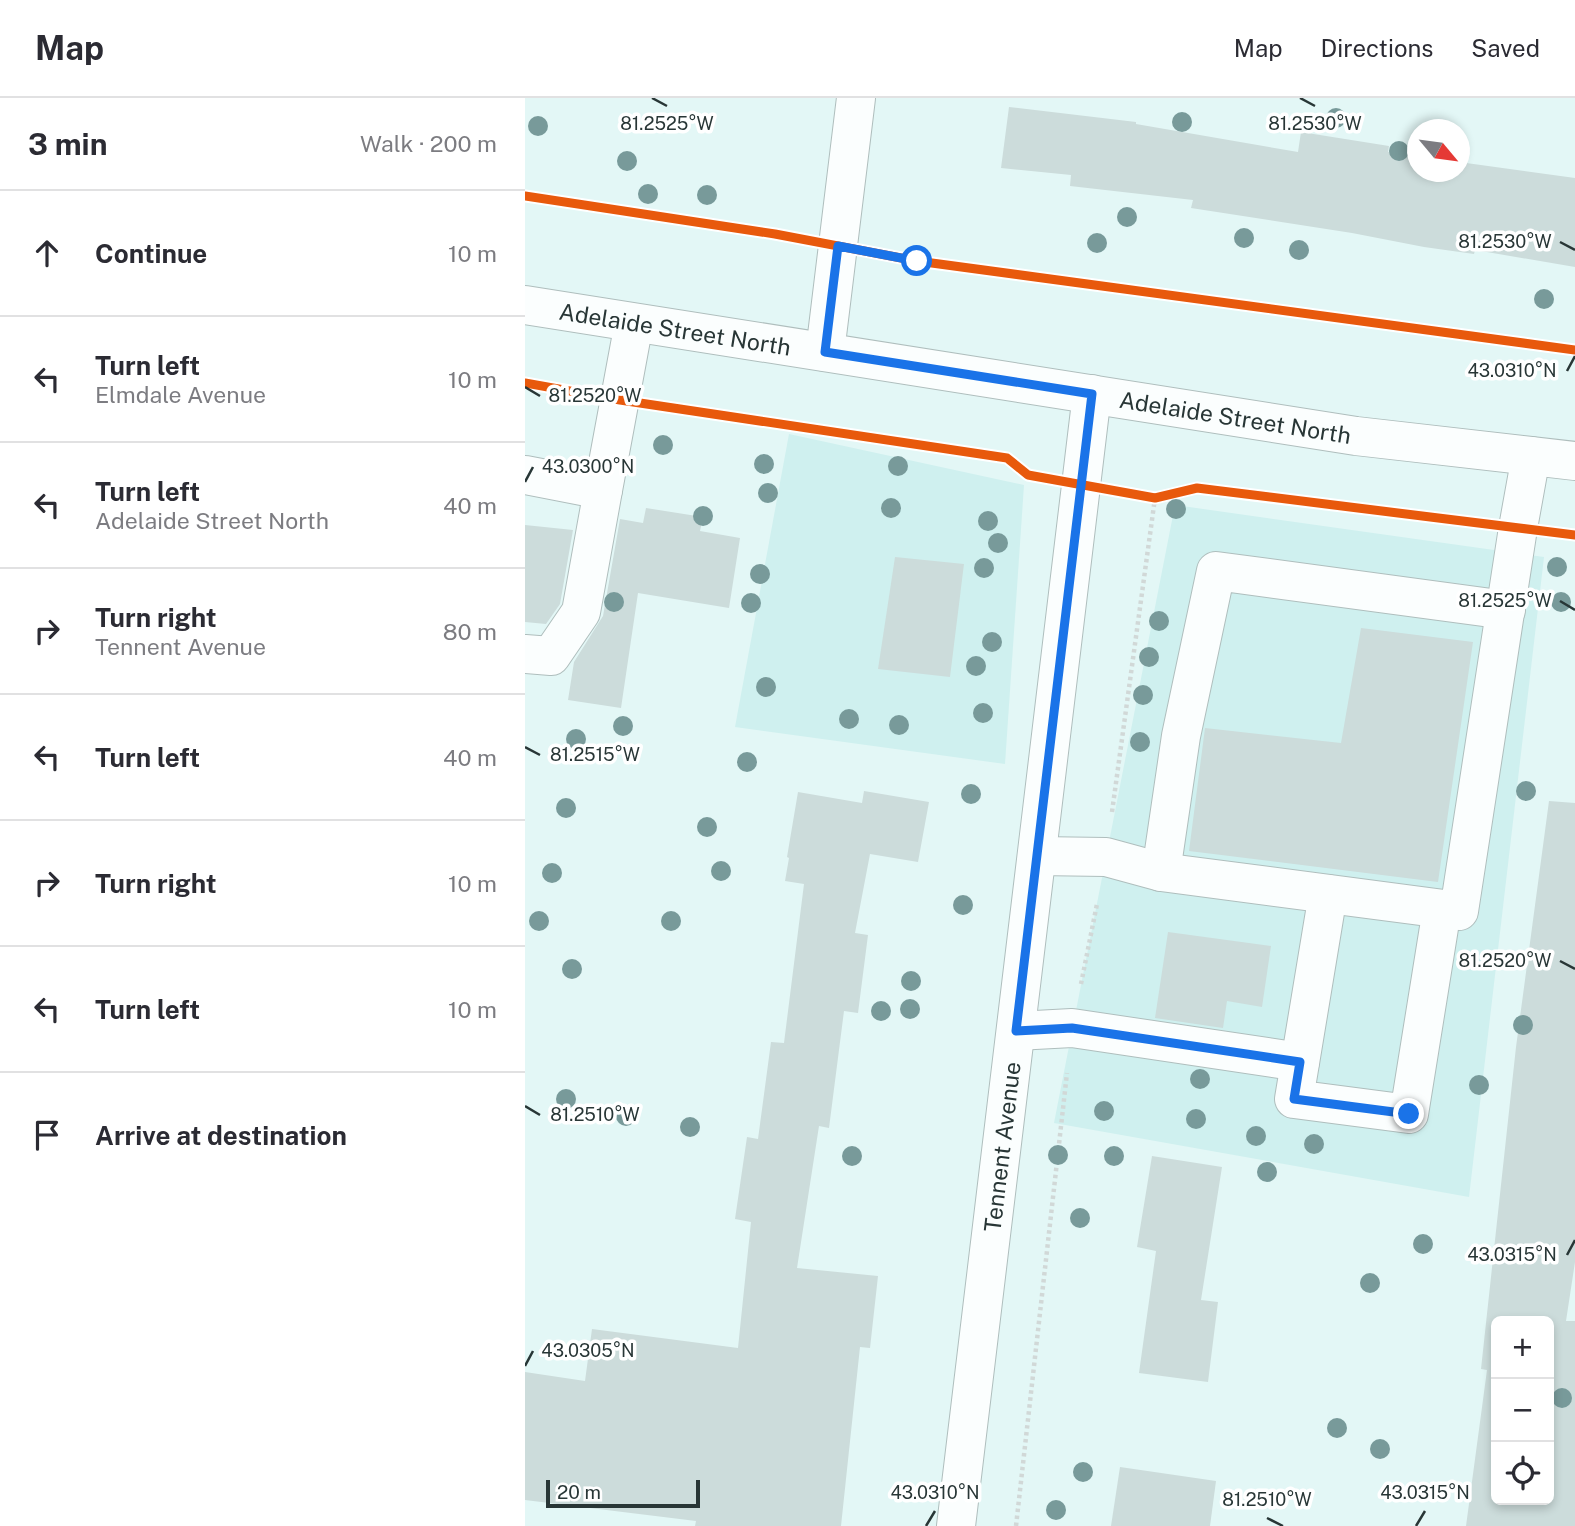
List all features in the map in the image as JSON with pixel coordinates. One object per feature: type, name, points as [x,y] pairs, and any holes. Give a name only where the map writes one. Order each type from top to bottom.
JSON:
[{"type":"street","points":[[825,352],[856,98]]},
{"type":"street","name":"Adelaide Street North","points":[[525,305],[1356,436],[1575,461]]},
{"type":"street","points":[[525,654],[551,656],[581,612],[634,323]]},
{"type":"street","name":"Tennent Avenue","points":[[956,1526],[1092,394]]},
{"type":"street","points":[[1037,856],[1106,857],[1161,872],[1459,911],[1531,456]]},
{"type":"street","points":[[525,475],[603,490]]},
{"type":"street","points":[[1161,872],[1181,736],[1216,571],[1506,610]]},
{"type":"street","points":[[1328,894],[1294,1099],[1409,1114],[1442,909]]},
{"type":"street","points":[[1016,1031],[1072,1028],[1300,1062]]},
{"type":"path","points":[[1081,484],[1154,498],[1166,495]]},
{"type":"shaded area","points":[[789,434],[1024,485],[1005,764],[735,727]]},
{"type":"shaded area","points":[[1175,505],[1544,557],[1469,1197],[1054,1123]]},
{"type":"building","points":[[1009,107],[1136,122],[1298,152],[1301,132],[1389,146],[1388,152],[1407,155],[1407,182],[1470,182],[1470,164],[1575,178],[1575,267],[1475,250],[1474,254],[1424,247],[1191,208],[1193,200],[1070,186],[1071,175],[1001,168]]},
{"type":"building","points":[[646,508],[703,517],[700,531],[740,538],[729,608],[638,593],[621,708],[568,700],[574,662],[603,616],[620,519],[643,523]]},
{"type":"building","points":[[525,525],[573,530],[560,604],[546,624],[525,622]]},
{"type":"building","points":[[895,557],[964,564],[950,677],[878,669]]},
{"type":"building","points":[[1361,628],[1473,642],[1438,882],[1189,851],[1205,728],[1341,743]]},
{"type":"building","points":[[864,791],[929,802],[918,862],[870,854],[855,933],[868,935],[858,1013],[844,1011],[829,1128],[819,1126],[797,1268],[878,1276],[870,1348],[860,1347],[841,1526],[695,1526],[696,1521],[525,1500],[525,1372],[585,1381],[592,1329],[738,1348],[751,1222],[735,1219],[747,1137],[758,1139],[771,1042],[784,1043],[804,884],[785,881],[798,792],[862,803]]},
{"type":"building","points":[[1549,801],[1575,803],[1575,1262],[1566,1321],[1575,1321],[1575,1526],[1466,1526],[1487,1370],[1481,1369],[1516,1047]]},
{"type":"building","points":[[1168,932],[1271,946],[1262,1007],[1227,1001],[1223,1028],[1155,1018]]},
{"type":"building","points":[[1152,1156],[1222,1167],[1201,1300],[1218,1302],[1208,1382],[1139,1373],[1156,1251],[1137,1247]]},
{"type":"building","points":[[1120,1467],[1216,1481],[1210,1526],[1111,1526]]},
{"type":"cycle path","points":[[525,196],[775,234],[917,261],[1575,350]]},
{"type":"cycle path","points":[[525,383],[620,400],[1007,458],[1028,475],[1155,498],[1197,488],[1575,535]]},
{"type":"route","points":[[917,261],[838,246],[825,352],[1092,394],[1016,1031],[1072,1028],[1300,1062],[1294,1099],[1409,1114]]}]
